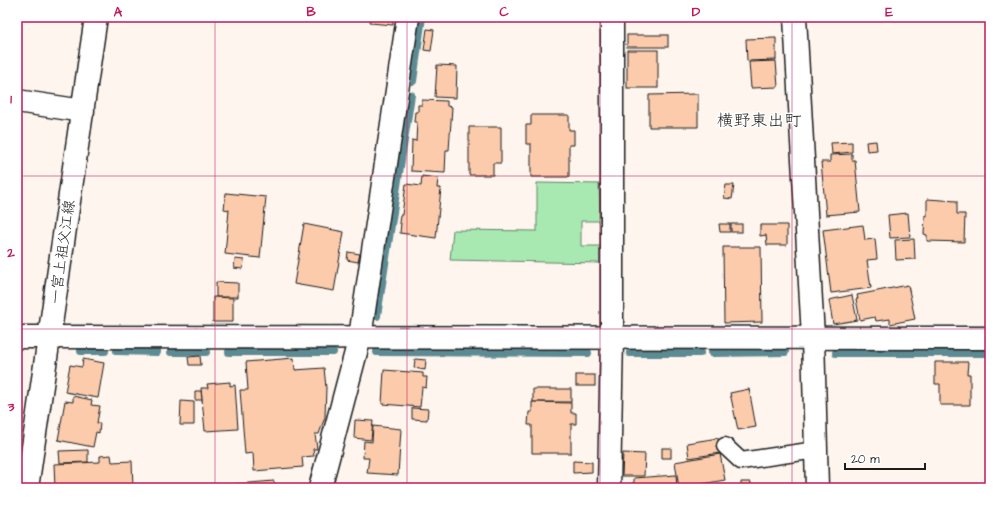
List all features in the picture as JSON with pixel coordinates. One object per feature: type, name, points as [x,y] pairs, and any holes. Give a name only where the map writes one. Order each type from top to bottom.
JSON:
[{"type":"street","name":"一宮上祖父江線","points":[[27,488],[96,17]]},
{"type":"street","points":[[320,488],[360,337],[408,17]]},
{"type":"street","points":[[609,488],[612,337],[612,17]]},
{"type":"street","points":[[795,17],[813,338],[817,488]]},
{"type":"street","points":[[17,101],[83,111]]},
{"type":"street","points":[[17,337],[990,338]]},
{"type":"lane","points":[[725,446],[741,461],[816,450]]},
{"type":"green space","points":[[537,183],[599,184],[600,221],[581,221],[581,246],[600,246],[600,263],[450,260],[453,230],[537,231]]},
{"type":"building","points":[[370,17],[393,17],[393,25],[370,23]]},
{"type":"building","points":[[427,29],[434,30],[431,51],[424,50]]},
{"type":"building","points":[[627,35],[668,35],[668,47],[627,47]]},
{"type":"building","points":[[776,38],[776,60],[747,61],[746,39]]},
{"type":"building","points":[[627,50],[658,50],[658,88],[627,88]]},
{"type":"building","points":[[776,61],[778,87],[751,88],[749,62]]},
{"type":"building","points":[[437,65],[457,66],[456,98],[435,97]]},
{"type":"building","points":[[698,94],[698,127],[649,127],[649,95]]},
{"type":"building","points":[[422,100],[447,101],[447,106],[452,107],[449,150],[446,150],[445,173],[411,171],[412,140],[416,141],[417,122],[414,122],[415,112],[418,112],[418,105],[422,105]]},
{"type":"building","points":[[531,115],[569,115],[569,130],[574,130],[574,145],[569,145],[569,177],[531,177],[531,144],[526,144],[526,125],[531,125]]},
{"type":"building","points":[[469,127],[501,127],[501,163],[493,163],[493,175],[469,175]]},
{"type":"building","points":[[876,141],[877,150],[867,151],[866,142]]},
{"type":"building","points":[[852,142],[852,152],[832,154],[831,143]]},
{"type":"building","points":[[852,154],[852,160],[855,160],[860,212],[826,215],[821,162],[830,162],[830,155]]},
{"type":"building","points":[[422,176],[438,178],[437,188],[441,188],[436,238],[400,233],[401,223],[399,223],[400,215],[402,215],[406,184],[421,186]]},
{"type":"building","points":[[726,185],[734,185],[732,199],[724,198]]},
{"type":"building","points":[[226,193],[266,197],[260,258],[225,254],[229,210],[224,209]]},
{"type":"building","points":[[927,199],[957,201],[957,214],[965,214],[964,242],[927,241],[927,235],[924,234],[925,215],[927,216]]},
{"type":"building","points":[[908,213],[910,237],[890,238],[888,215]]},
{"type":"building","points":[[304,224],[344,232],[334,291],[294,284]]},
{"type":"building","points":[[719,224],[730,224],[730,232],[720,232]]},
{"type":"building","points":[[731,224],[742,224],[742,232],[731,232]]},
{"type":"building","points":[[760,225],[787,225],[787,245],[767,245],[766,235],[760,236]]},
{"type":"building","points":[[863,225],[865,240],[875,239],[877,259],[867,260],[871,288],[831,293],[823,230]]},
{"type":"building","points":[[914,239],[915,259],[896,260],[895,240]]},
{"type":"building","points":[[723,247],[761,247],[762,322],[724,323]]},
{"type":"building","points":[[348,252],[360,254],[358,262],[347,260]]},
{"type":"building","points":[[235,259],[244,260],[243,269],[234,268]]},
{"type":"building","points":[[216,282],[238,283],[238,297],[216,297]]},
{"type":"building","points":[[908,285],[915,319],[890,324],[890,319],[876,321],[875,317],[860,320],[856,299],[858,299],[857,295]]},
{"type":"building","points":[[852,295],[857,320],[833,324],[829,300]]},
{"type":"building","points":[[213,297],[233,298],[233,322],[213,322]]},
{"type":"building","points":[[200,356],[201,365],[189,365],[188,357]]},
{"type":"building","points":[[294,358],[295,370],[324,368],[326,388],[325,417],[319,434],[315,434],[317,449],[313,449],[314,456],[302,457],[303,467],[254,471],[253,453],[245,454],[240,390],[248,390],[246,362]]},
{"type":"building","points":[[83,359],[104,363],[98,398],[65,392],[70,365],[82,367]]},
{"type":"building","points":[[415,359],[426,360],[425,370],[414,368]]},
{"type":"building","points":[[935,362],[968,362],[967,374],[970,374],[970,405],[940,405],[940,384],[935,384]]},
{"type":"building","points":[[384,370],[423,373],[423,377],[427,377],[426,388],[422,387],[420,407],[382,404]]},
{"type":"building","points":[[576,375],[595,375],[595,386],[576,386]]},
{"type":"building","points":[[230,382],[230,386],[235,385],[238,429],[205,431],[201,388],[208,388],[207,384]]},
{"type":"building","points":[[533,389],[571,389],[571,402],[533,402]]},
{"type":"building","points":[[749,389],[756,427],[738,430],[730,393]]},
{"type":"building","points":[[195,391],[201,391],[202,400],[195,400]]},
{"type":"building","points":[[73,396],[92,400],[91,405],[100,406],[97,423],[100,423],[99,433],[96,432],[93,447],[58,440],[65,401],[73,402]]},
{"type":"building","points":[[181,401],[194,402],[194,425],[180,425]]},
{"type":"building","points":[[532,402],[571,403],[571,413],[576,413],[576,424],[571,424],[571,453],[532,453],[532,425],[528,425],[529,412],[532,412]]},
{"type":"building","points":[[412,408],[428,409],[427,420],[412,419]]},
{"type":"building","points":[[355,420],[373,421],[371,440],[354,438]]},
{"type":"building","points":[[373,426],[401,429],[398,475],[367,473],[369,458],[363,458],[364,441],[372,442]]},
{"type":"building","points":[[718,438],[720,453],[689,458],[687,443]]},
{"type":"building","points":[[662,448],[671,448],[671,458],[662,458]]},
{"type":"building","points":[[88,450],[88,462],[60,463],[59,451]]},
{"type":"building","points":[[623,453],[645,454],[644,476],[622,476]]},
{"type":"building","points":[[720,454],[725,480],[679,488],[675,462]]},
{"type":"building","points":[[111,455],[112,462],[132,461],[133,488],[55,488],[54,464],[100,462],[100,456]]},
{"type":"building","points":[[573,461],[592,462],[592,472],[573,473]]},
{"type":"building","points":[[676,475],[677,488],[632,488],[634,478]]},
{"type":"building","points":[[274,481],[275,488],[238,488],[237,484]]},
{"type":"building","points":[[741,482],[751,482],[751,486],[770,485],[770,488],[741,488]]},
{"type":"building","points":[[346,485],[368,485],[369,488],[346,488]]},
{"type":"waterway","points":[[413,81],[422,17]]},
{"type":"waterway","points":[[377,316],[411,95]]},
{"type":"waterway","points":[[81,351],[105,351]]},
{"type":"waterway","points":[[117,351],[157,352]]},
{"type":"waterway","points":[[171,352],[206,352]]},
{"type":"waterway","points":[[229,352],[333,352]]},
{"type":"waterway","points":[[377,352],[588,353]]},
{"type":"waterway","points":[[712,353],[785,352]]},
{"type":"waterway","points":[[630,353],[700,353]]},
{"type":"waterway","points":[[836,353],[990,353]]},
{"type":"district","name":"横野東出町","points":[[759,120]]}]
